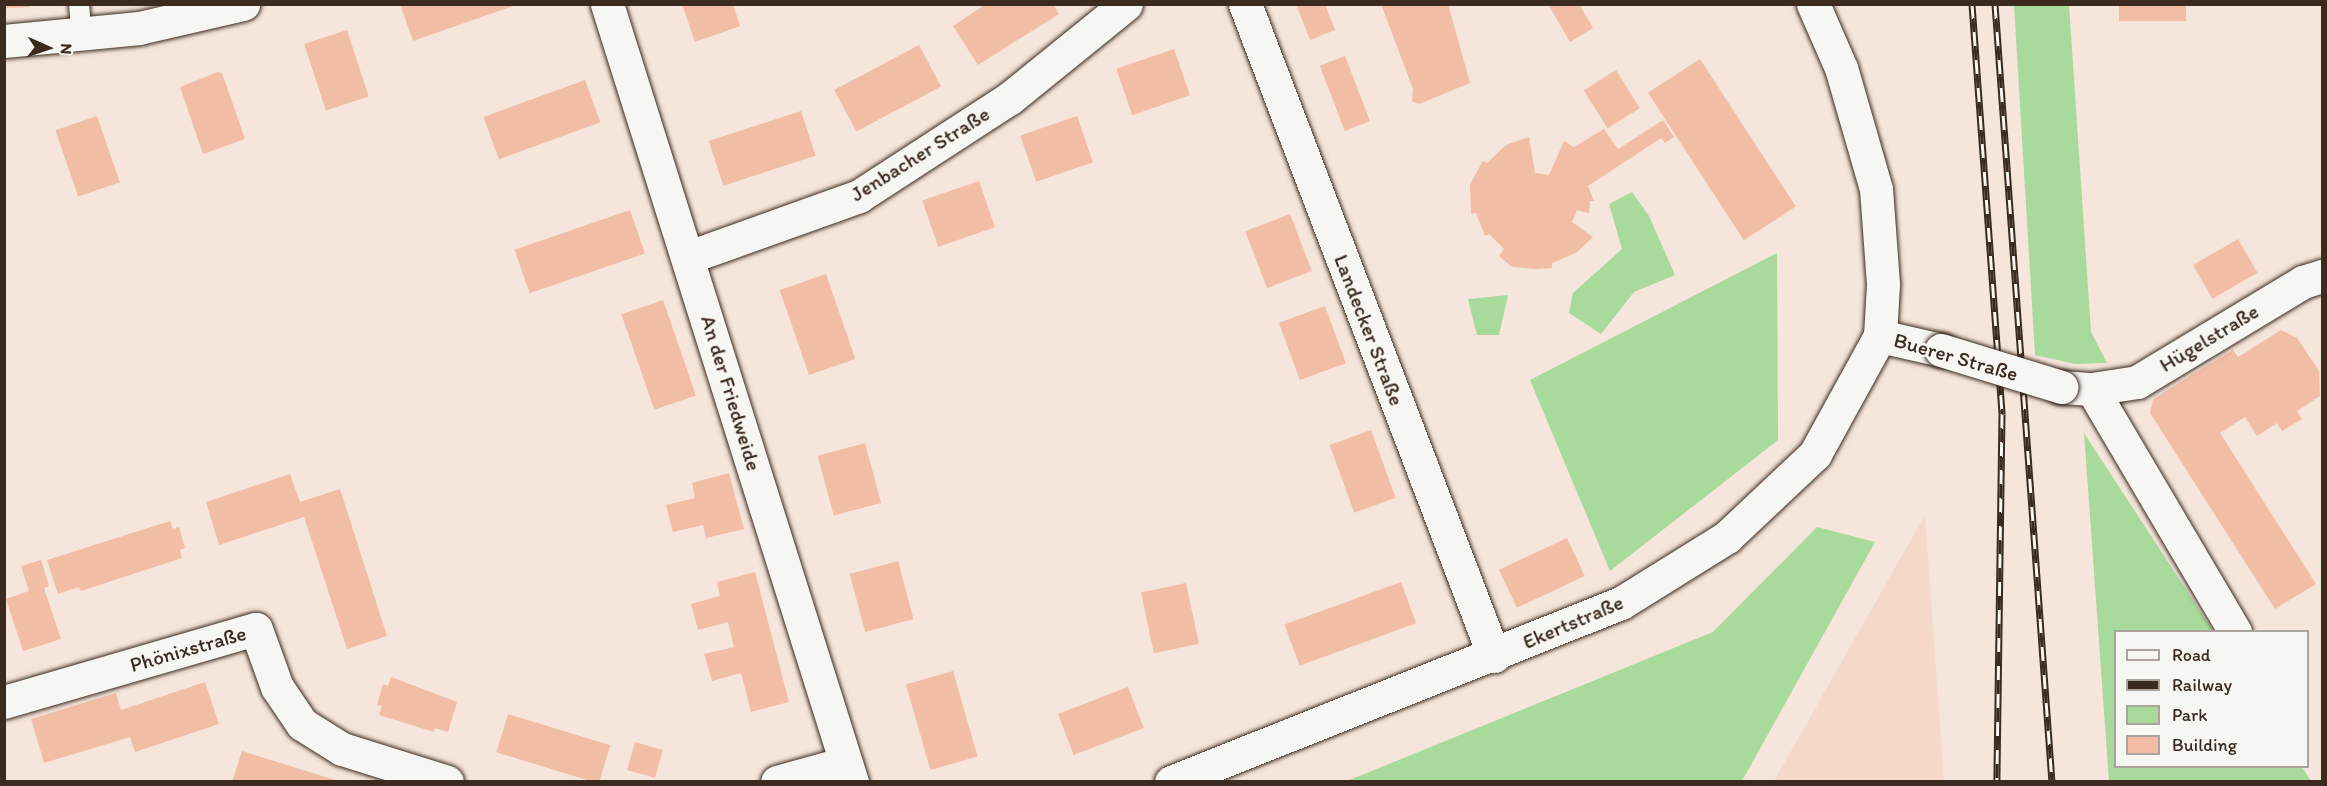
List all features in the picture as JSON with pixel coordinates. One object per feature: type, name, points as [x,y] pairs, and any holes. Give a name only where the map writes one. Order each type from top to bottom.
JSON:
[{"type":"street","points":[[4,41],[82,36],[243,4]]},
{"type":"street","name":"An der Friedweide","points":[[607,4],[689,257],[848,772]]},
{"type":"street","name":"Jenbacher Straße","points":[[689,257],[860,196],[1010,98],[1126,4]]},
{"type":"street","name":"Landecker Straße","points":[[1245,4],[1494,656]]},
{"type":"street","name":"Buerer Straße","points":[[1813,4],[1841,68],[1876,189],[1883,284],[1880,336],[1941,350],[2077,388]]},
{"type":"street","name":"Hügelstraße","points":[[2077,388],[2137,382],[2303,282],[2322,276]]},
{"type":"street","name":"Ekertstraße","points":[[1171,782],[1494,656],[1621,603],[1727,537],[1815,454],[1880,336]]},
{"type":"street","points":[[2077,388],[2234,630]]},
{"type":"street","name":"Phönixstraße","points":[[4,702],[256,629],[277,687],[302,724],[342,749],[447,782]]},
{"type":"street","points":[[777,782],[848,772]]},
{"type":"lane","points":[[79,4],[82,36]]},
{"type":"shaded area","points":[[1925,515],[1944,781],[1774,781]]},
{"type":"green space","points":[[2014,5],[2069,5],[2091,332],[2107,363],[2075,364],[2035,355]]},
{"type":"green space","points":[[1632,192],[1649,216],[1675,275],[1634,292],[1601,334],[1569,313],[1573,293],[1622,249],[1609,204]]},
{"type":"green space","points":[[1777,253],[1778,440],[1610,571],[1530,380]]},
{"type":"green space","points":[[1508,295],[1499,335],[1477,335],[1468,299]]},
{"type":"green space","points":[[2084,433],[2212,630],[2114,630],[2114,768],[2303,768],[2311,781],[2109,781]]},
{"type":"green space","points":[[1817,527],[1875,542],[1742,781],[1347,781],[1713,632]]},
{"type":"building","points":[[4,4],[29,4],[29,7],[4,8]]},
{"type":"building","points":[[400,4],[516,4],[516,5],[413,41]]},
{"type":"building","points":[[682,4],[733,4],[740,26],[695,42]]},
{"type":"building","points":[[986,4],[1053,4],[1059,14],[978,65],[953,26]]},
{"type":"building","points":[[1296,4],[1325,4],[1335,30],[1310,40]]},
{"type":"building","points":[[1381,4],[1448,4],[1470,83],[1419,104],[1412,101],[1413,89]]},
{"type":"building","points":[[1548,4],[1579,4],[1593,28],[1570,42]]},
{"type":"building","points":[[2119,4],[2186,4],[2186,21],[2119,21]]},
{"type":"building","points":[[347,30],[369,97],[326,110],[304,44]]},
{"type":"building","points":[[919,45],[941,86],[856,132],[834,90]]},
{"type":"building","points":[[1174,49],[1190,95],[1132,115],[1116,69]]},
{"type":"building","points":[[1345,56],[1370,121],[1345,131],[1320,66]]},
{"type":"building","points":[[1700,59],[1796,207],[1744,240],[1648,93]]},
{"type":"building","points":[[1616,70],[1640,108],[1608,128],[1584,90]]},
{"type":"building","points":[[218,72],[222,73],[245,139],[203,154],[180,87]]},
{"type":"building","points":[[585,80],[600,122],[499,159],[484,117]]},
{"type":"building","points":[[801,111],[816,156],[723,186],[709,141]]},
{"type":"building","points":[[97,116],[120,182],[78,197],[55,130]]},
{"type":"building","points":[[1077,116],[1093,162],[1036,182],[1020,136]]},
{"type":"building","points":[[1663,120],[1674,137],[1665,143],[1661,138],[1588,186],[1594,201],[1590,201],[1589,213],[1577,210],[1572,222],[1593,237],[1576,253],[1552,263],[1552,268],[1512,267],[1499,256],[1504,249],[1489,234],[1485,236],[1476,213],[1471,214],[1470,184],[1483,161],[1487,163],[1506,145],[1529,137],[1535,173],[1549,175],[1564,141],[1574,147],[1604,129],[1618,149]]},
{"type":"building","points":[[979,181],[995,227],[938,247],[922,201]]},
{"type":"building","points":[[630,210],[645,253],[530,293],[515,250]]},
{"type":"building","points":[[1290,214],[1312,271],[1267,288],[1245,231]]},
{"type":"building","points":[[2238,239],[2258,273],[2212,299],[2193,265]]},
{"type":"building","points":[[826,274],[855,359],[809,375],[780,290]]},
{"type":"building","points":[[663,300],[696,395],[654,410],[621,314]]},
{"type":"building","points":[[1325,306],[1346,363],[1300,380],[1279,323]]},
{"type":"building","points":[[2281,330],[2297,338],[2319,371],[2320,396],[2297,411],[2302,419],[2282,431],[2277,423],[2257,436],[2245,417],[2220,433],[2316,584],[2275,609],[2150,413],[2153,399],[2233,350],[2238,357]]},
{"type":"building","points":[[1371,430],[1396,498],[1354,513],[1330,445]]},
{"type":"building","points":[[865,443],[881,503],[834,516],[818,456]]},
{"type":"building","points":[[729,473],[744,529],[706,538],[703,525],[673,532],[666,505],[695,498],[692,483]]},
{"type":"building","points":[[290,474],[300,502],[340,489],[387,636],[347,649],[304,517],[219,545],[206,502]]},
{"type":"building","points":[[170,521],[173,529],[179,527],[185,548],[180,550],[182,558],[81,591],[79,587],[58,594],[47,560]]},
{"type":"building","points":[[1567,538],[1585,576],[1517,608],[1499,570]]},
{"type":"building","points":[[41,560],[49,586],[44,588],[61,639],[23,651],[6,599],[29,591],[21,566]]},
{"type":"building","points":[[898,561],[914,619],[865,632],[850,574]]},
{"type":"building","points":[[755,572],[789,702],[751,712],[741,673],[712,681],[704,654],[734,647],[728,622],[698,630],[691,604],[720,596],[717,582]]},
{"type":"building","points":[[1401,582],[1416,623],[1300,666],[1284,624]]},
{"type":"building","points":[[1186,583],[1199,644],[1154,653],[1141,593]]},
{"type":"building","points":[[953,671],[978,757],[930,770],[906,685]]},
{"type":"building","points":[[391,677],[457,702],[448,732],[435,728],[434,732],[379,715],[382,706],[377,705],[383,684],[388,686]]},
{"type":"building","points":[[205,682],[219,724],[135,752],[130,737],[44,763],[31,719],[116,693],[121,710]]},
{"type":"building","points":[[1128,687],[1144,728],[1074,755],[1058,714]]},
{"type":"building","points":[[508,714],[610,745],[599,782],[496,752]]},
{"type":"building","points":[[635,742],[663,750],[655,778],[627,770]]},
{"type":"building","points":[[242,751],[338,781],[338,782],[232,782]]},
{"type":"railway","points":[[1972,4],[2002,414],[1997,782]]},
{"type":"railway","points":[[1995,4],[2052,782]]}]
